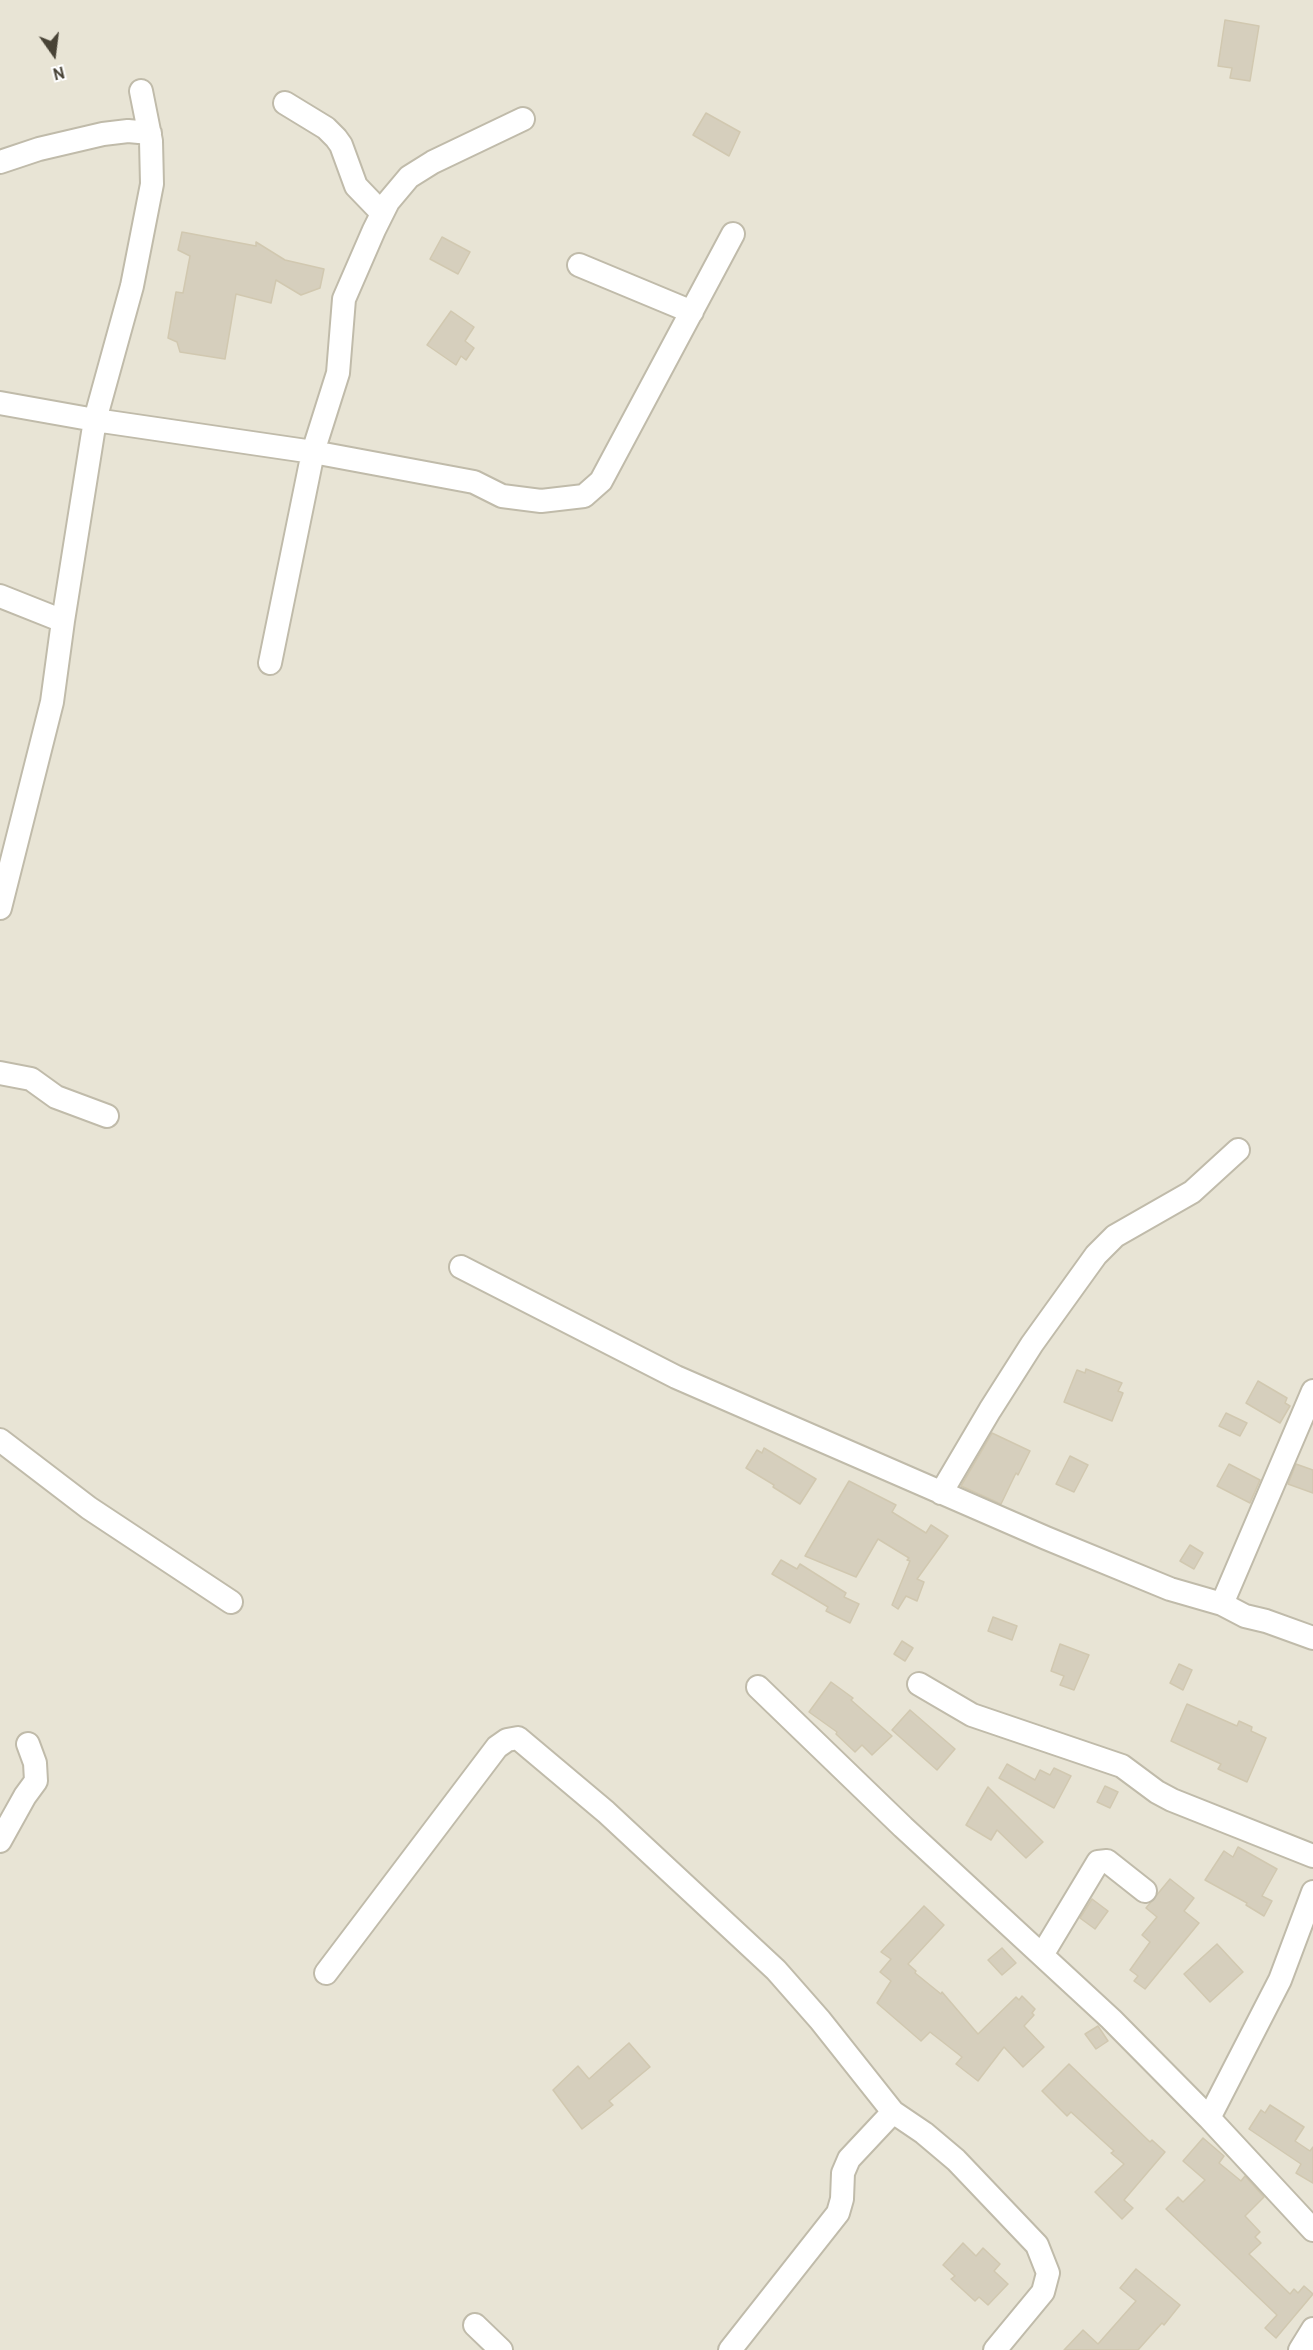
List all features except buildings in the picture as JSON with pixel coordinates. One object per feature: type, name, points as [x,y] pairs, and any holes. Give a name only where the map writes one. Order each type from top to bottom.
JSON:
[{"type":"street","points":[[0,908],[52,702],[95,420],[132,286],[152,184],[150,133],[141,91]]},
{"type":"street","points":[[285,103],[326,128],[336,138],[341,145],[356,186],[382,213]]},
{"type":"street","points":[[270,663],[313,452],[338,373],[344,299],[382,213],[388,202],[409,177],[433,162],[523,119]]},
{"type":"street","points":[[0,162],[39,149],[104,134],[128,131],[150,133]]},
{"type":"street","points":[[0,403],[95,420],[313,452],[474,482],[502,496],[541,501],[584,496],[601,481],[733,234]]},
{"type":"street","points":[[579,265],[692,312]]},
{"type":"street","points":[[0,596],[63,621]]},
{"type":"street","points":[[0,1073],[31,1079],[56,1096],[107,1116]]},
{"type":"street","points":[[941,1494],[1032,1344],[1096,1256],[1115,1236],[1192,1192],[1238,1150]]},
{"type":"street","points":[[461,1267],[676,1377],[941,1494],[1170,1589],[1222,1604],[1245,1616],[1313,1638]]},
{"type":"street","points":[[1222,1604],[1313,1391]]},
{"type":"street","points":[[0,1440],[88,1508],[231,1602]]},
{"type":"street","points":[[919,1684],[972,1715],[1122,1766],[1157,1792],[1172,1800],[1313,1856]]},
{"type":"street","points":[[758,1687],[903,1827],[1111,2019],[1209,2118],[1313,2230]]},
{"type":"street","points":[[326,1973],[497,1747],[507,1740],[518,1738],[606,1812],[776,1970],[820,2020],[893,2112],[924,2133],[956,2160],[1037,2245],[1048,2273],[1043,2292],[995,2350]]},
{"type":"street","points":[[0,1841],[36,1780],[35,1763],[28,1744]]},
{"type":"street","points":[[1042,1956],[1098,1862],[1107,1861],[1144,1891]]},
{"type":"street","points":[[1209,2118],[1280,1980],[1313,1892]]},
{"type":"street","points":[[730,2350],[838,2213],[842,2199],[843,2173],[849,2159],[893,2112]]},
{"type":"street","points":[[475,2325],[501,2350]]},
{"type":"street","points":[[1300,2350],[1313,2329]]},
{"type":"shaded area","points":[[0,0],[1313,0],[1313,2350],[0,2350]]}]
